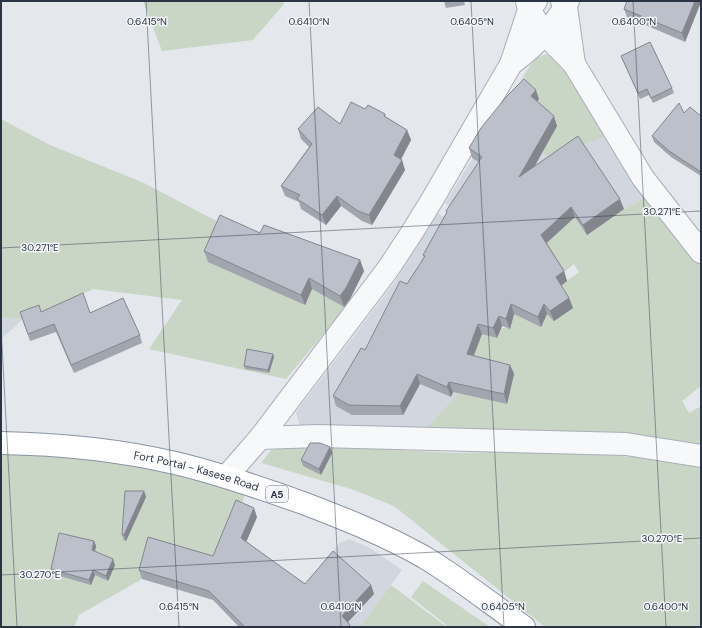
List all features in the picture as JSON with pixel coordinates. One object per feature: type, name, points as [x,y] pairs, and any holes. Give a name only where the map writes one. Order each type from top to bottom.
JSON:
[{"type":"highway","name":"Fort Portal - Kasese Road","points":[[1,443],[76,447],[128,454],[175,463],[226,477],[289,498],[354,522],[425,558],[463,583],[524,627]]},
{"type":"street","points":[[511,64],[528,51],[545,34],[565,3]]},
{"type":"street","points":[[565,3],[574,64]]},
{"type":"street","points":[[531,4],[545,34],[574,64],[643,178],[701,252]]},
{"type":"street","points":[[226,477],[260,438],[388,268],[432,200],[511,64],[531,4]]},
{"type":"street","points":[[260,438],[326,436],[626,444],[701,456]]},
{"type":"shaded area","points":[[524,75],[528,89],[539,99],[535,106],[581,146],[609,135],[646,197],[624,209],[587,235],[456,211],[445,203]]},
{"type":"shaded area","points":[[438,213],[451,222],[463,346],[476,350],[460,391],[427,428],[300,427],[296,412],[394,283]]},
{"type":"shaded area","points":[[1,317],[23,319],[1,339]]},
{"type":"shaded area","points":[[349,539],[370,548],[402,570],[360,627],[264,627],[331,555],[339,543]]},
{"type":"green space","points":[[143,1],[282,1],[284,4],[253,40],[162,51]]},
{"type":"green space","points":[[547,54],[564,61],[609,135],[581,146],[556,164],[543,152],[538,109],[539,99],[528,89],[524,75],[535,58]]},
{"type":"green space","points":[[1,119],[50,145],[144,183],[224,225],[305,305],[323,266],[334,301],[345,308],[286,379],[149,349],[182,300],[93,289],[42,313],[23,319],[1,317]]},
{"type":"green space","points":[[646,197],[701,263],[701,386],[682,401],[689,413],[701,406],[701,448],[427,428],[460,391],[482,334],[501,328],[510,328],[514,314],[541,326],[554,280],[564,283],[579,272],[574,264],[563,273],[537,231],[575,217],[587,235],[624,209]]},
{"type":"green space","points":[[299,447],[364,448],[453,453],[551,451],[687,461],[701,465],[701,627],[545,627],[394,506],[351,489],[261,463],[271,450]]},
{"type":"green space","points":[[43,453],[113,458],[246,491],[210,597],[142,579],[79,615],[74,627],[1,627],[1,454]]},
{"type":"green space","points":[[423,581],[490,627],[449,627],[411,597]]},
{"type":"green space","points":[[391,585],[447,627],[360,627]]},
{"type":"building","points":[[627,1],[695,1],[682,33],[624,9]]},
{"type":"building","points":[[650,42],[672,88],[651,98],[647,89],[638,93],[621,56]]},
{"type":"building","points":[[524,79],[536,90],[531,96],[554,116],[519,177],[578,136],[620,199],[583,225],[571,207],[541,235],[564,271],[556,277],[569,298],[550,311],[544,304],[538,317],[511,304],[506,319],[499,316],[493,328],[478,324],[467,354],[510,365],[504,394],[449,382],[447,387],[417,374],[400,406],[349,405],[333,396],[361,348],[365,350],[400,281],[407,284],[425,256],[423,255],[447,212],[446,211],[482,157],[469,148],[481,128],[506,97]]},
{"type":"building","points":[[351,102],[365,109],[368,105],[385,114],[384,116],[407,130],[394,155],[402,160],[369,215],[358,211],[337,196],[322,215],[297,199],[300,195],[281,186],[312,144],[298,129],[318,107],[340,124]]},
{"type":"building","points":[[679,103],[684,113],[690,107],[701,116],[701,172],[669,151],[652,136]]},
{"type":"building","points":[[220,215],[260,233],[264,225],[360,260],[346,288],[340,296],[309,278],[301,295],[204,251]]},
{"type":"building","points":[[83,293],[90,313],[123,298],[140,335],[71,365],[54,324],[28,334],[20,312],[39,305],[41,312]]},
{"type":"building","points":[[247,349],[273,354],[268,370],[244,366]]},
{"type":"building","points":[[310,443],[320,443],[330,447],[319,469],[301,460]]},
{"type":"building","points":[[125,491],[144,491],[124,535],[122,535]]},
{"type":"building","points":[[236,500],[254,508],[241,538],[305,584],[333,551],[371,585],[342,616],[350,625],[348,627],[245,627],[209,591],[139,570],[148,537],[213,556]]},
{"type":"building","points":[[59,533],[94,541],[92,550],[113,559],[106,576],[93,570],[89,580],[51,569]]}]
